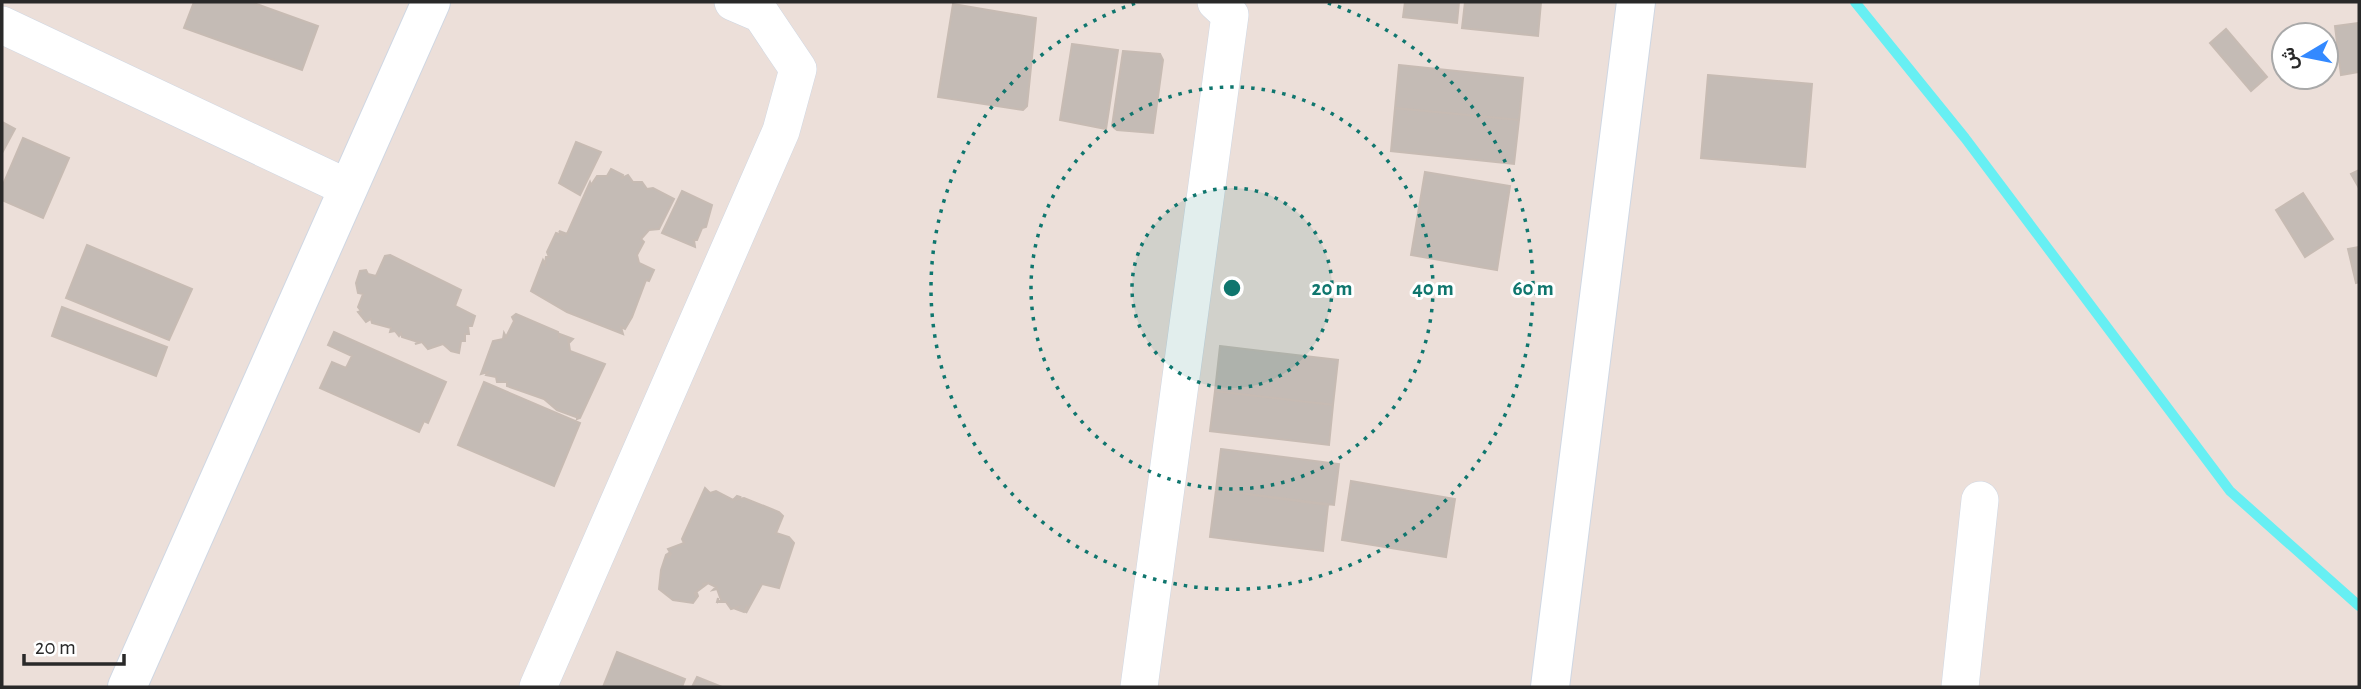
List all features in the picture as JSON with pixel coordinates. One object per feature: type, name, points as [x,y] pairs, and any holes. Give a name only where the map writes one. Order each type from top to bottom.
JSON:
[{"type":"street","points":[[127,687],[430,2]]},
{"type":"street","points":[[538,687],[782,131],[798,69],[761,14],[733,2]]},
{"type":"street","points":[[1139,687],[1230,15],[1216,2]]},
{"type":"street","points":[[1550,687],[1636,2]]},
{"type":"street","points":[[2,25],[348,188]]},
{"type":"street","points":[[1960,687],[1980,500]]},
{"type":"building","points":[[194,2],[251,2],[318,26],[302,70],[184,28]]},
{"type":"building","points":[[1405,2],[1459,2],[1457,23],[1403,17]]},
{"type":"building","points":[[1465,2],[1541,2],[1538,36],[1462,28]]},
{"type":"building","points":[[953,4],[1036,18],[1027,106],[1023,110],[938,97]]},
{"type":"building","points":[[2359,23],[2359,72],[2341,75],[2340,25]]},
{"type":"building","points":[[2226,29],[2267,77],[2251,91],[2210,43]]},
{"type":"building","points":[[1072,44],[1118,50],[1106,129],[1060,120]]},
{"type":"building","points":[[1123,51],[1160,54],[1163,60],[1153,133],[1117,130],[1112,126]]},
{"type":"building","points":[[1399,65],[1523,78],[1519,120],[1395,108]]},
{"type":"building","points":[[1708,75],[1812,84],[1805,167],[1701,158]]},
{"type":"building","points":[[1395,108],[1519,120],[1514,164],[1391,151]]},
{"type":"building","points":[[2,122],[15,129],[2,153]]},
{"type":"building","points":[[23,138],[69,158],[43,218],[2,200],[2,187]]},
{"type":"building","points":[[576,142],[601,152],[580,195],[559,183]]},
{"type":"building","points":[[611,169],[623,175],[622,178],[628,175],[633,182],[642,182],[647,189],[653,188],[674,199],[659,229],[649,230],[641,239],[644,242],[637,255],[639,263],[654,270],[649,281],[646,280],[632,317],[625,329],[621,327],[623,334],[567,312],[531,291],[543,260],[545,264],[546,257],[549,257],[547,252],[556,233],[563,235],[559,231],[567,234],[590,182],[591,185],[597,176],[607,176]]},
{"type":"building","points":[[2359,170],[2359,188],[2351,174]]},
{"type":"building","points":[[1425,172],[1510,186],[1497,270],[1411,255]]},
{"type":"building","points":[[682,191],[712,205],[706,227],[702,228],[697,240],[694,240],[695,247],[662,233]]},
{"type":"building","points":[[2303,193],[2333,239],[2305,257],[2276,210]]},
{"type":"building","points":[[87,245],[192,289],[169,340],[66,298]]},
{"type":"building","points":[[2359,247],[2359,282],[2356,283],[2348,249]]},
{"type":"building","points":[[390,255],[461,290],[455,306],[475,316],[472,326],[468,326],[469,334],[465,334],[465,341],[461,341],[459,353],[451,351],[443,344],[428,349],[422,342],[415,344],[418,342],[402,337],[401,333],[399,336],[395,331],[390,332],[391,328],[372,323],[371,319],[366,322],[358,312],[361,311],[358,307],[363,294],[358,293],[356,283],[360,271],[366,270],[368,274],[376,276],[385,256]]},
{"type":"building","points":[[62,307],[167,347],[156,376],[52,336]]},
{"type":"building","points":[[516,314],[558,332],[559,337],[560,334],[573,339],[570,342],[568,338],[570,351],[605,364],[580,418],[577,419],[578,414],[576,417],[557,410],[544,399],[507,386],[507,382],[497,382],[496,377],[486,375],[488,372],[481,374],[493,341],[503,339],[504,333],[506,337],[514,321],[512,317]]},
{"type":"building","points":[[334,332],[446,382],[428,423],[424,421],[419,432],[320,388],[332,362],[346,368],[352,356],[328,345]]},
{"type":"building","points":[[1220,346],[1338,360],[1333,405],[1215,391]]},
{"type":"building","points":[[484,382],[580,423],[554,486],[458,445]]},
{"type":"building","points":[[1215,391],[1333,405],[1329,445],[1210,431]]},
{"type":"building","points":[[1221,449],[1339,464],[1334,505],[1216,490]]},
{"type":"building","points":[[1351,481],[1455,499],[1446,557],[1342,540]]},
{"type":"building","points":[[705,488],[710,493],[716,491],[733,500],[737,496],[740,497],[738,499],[744,498],[779,512],[783,516],[776,533],[789,537],[794,543],[779,588],[762,584],[746,613],[747,606],[744,612],[736,609],[738,607],[731,609],[726,602],[718,602],[721,600],[717,589],[713,590],[716,587],[708,583],[702,584],[707,584],[695,593],[696,597],[697,593],[698,596],[693,603],[673,600],[659,589],[666,555],[669,553],[668,558],[671,554],[668,549],[684,543],[682,539]]},
{"type":"building","points":[[1216,490],[1328,505],[1323,551],[1210,537]]},
{"type":"building","points":[[617,652],[685,679],[682,687],[603,687]]},
{"type":"building","points":[[697,677],[722,687],[692,687]]},
{"type":"waterway","points":[[1855,2],[1965,138],[2230,491],[2359,606]]}]
